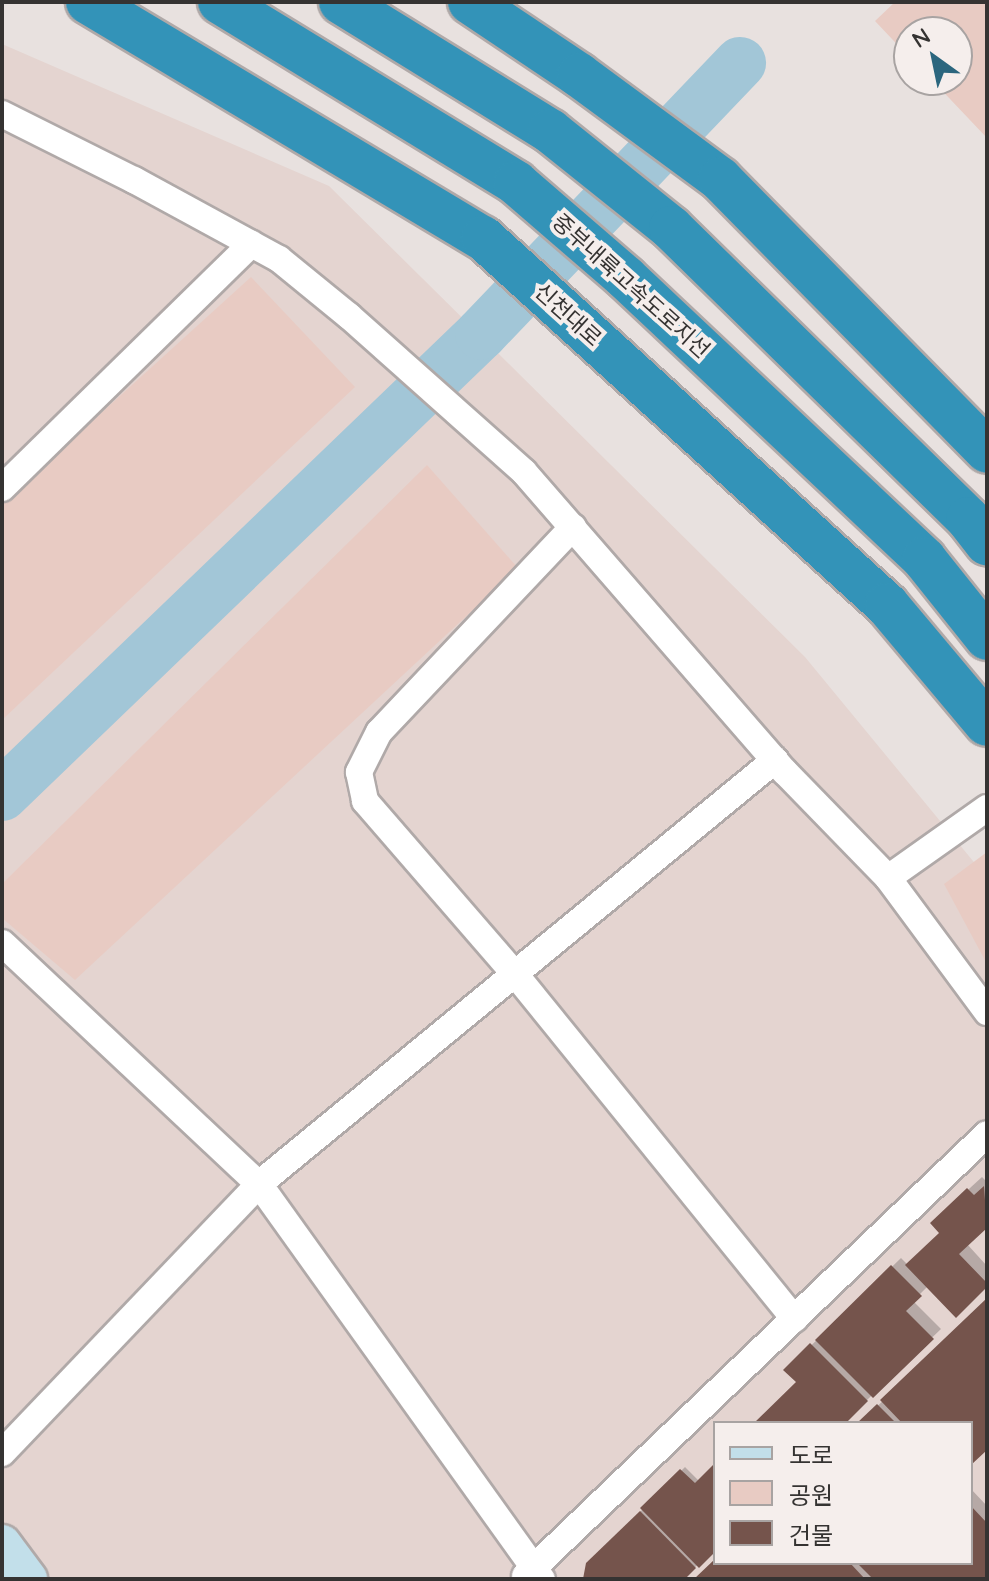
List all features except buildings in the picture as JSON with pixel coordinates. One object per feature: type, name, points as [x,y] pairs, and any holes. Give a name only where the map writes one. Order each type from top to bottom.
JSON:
[{"type":"highway","name":"신천대로","points":[[88,2],[483,238],[887,605],[985,722]]},
{"type":"highway","name":"중부내륙고속도로지선","points":[[220,2],[516,183],[626,278],[924,559],[987,638]]},
{"type":"highway","points":[[341,2],[550,131],[671,228],[968,519],[987,543]]},
{"type":"highway","points":[[470,2],[579,75],[720,179],[987,451]]},
{"type":"street","points":[[2,114],[134,180],[279,259],[349,316],[524,472],[775,760],[888,878],[987,1012]]},
{"type":"street","points":[[2,488],[251,244]]},
{"type":"street","points":[[573,527],[379,732],[359,772],[365,801],[515,974],[794,1319]]},
{"type":"street","points":[[2,1453],[259,1184],[775,760]]},
{"type":"street","points":[[888,878],[987,808]]},
{"type":"street","points":[[2,943],[259,1184],[533,1575],[987,1134]]},
{"type":"street","points":[[2,1544],[28,1579]]},
{"type":"shaded area","points":[[2,44],[329,186],[805,657],[987,878],[987,1579],[2,1579]]},
{"type":"green space","points":[[895,2],[987,2],[987,138],[947,96],[973,96],[973,16],[893,16],[893,40],[875,21]]},
{"type":"green space","points":[[251,277],[355,387],[2,720],[2,503]]},
{"type":"green space","points":[[427,465],[518,568],[75,980],[2,918],[2,884]]},
{"type":"green space","points":[[987,852],[987,964],[944,884]]},
{"type":"waterway","points":[[2,795],[481,334],[740,63]]}]
